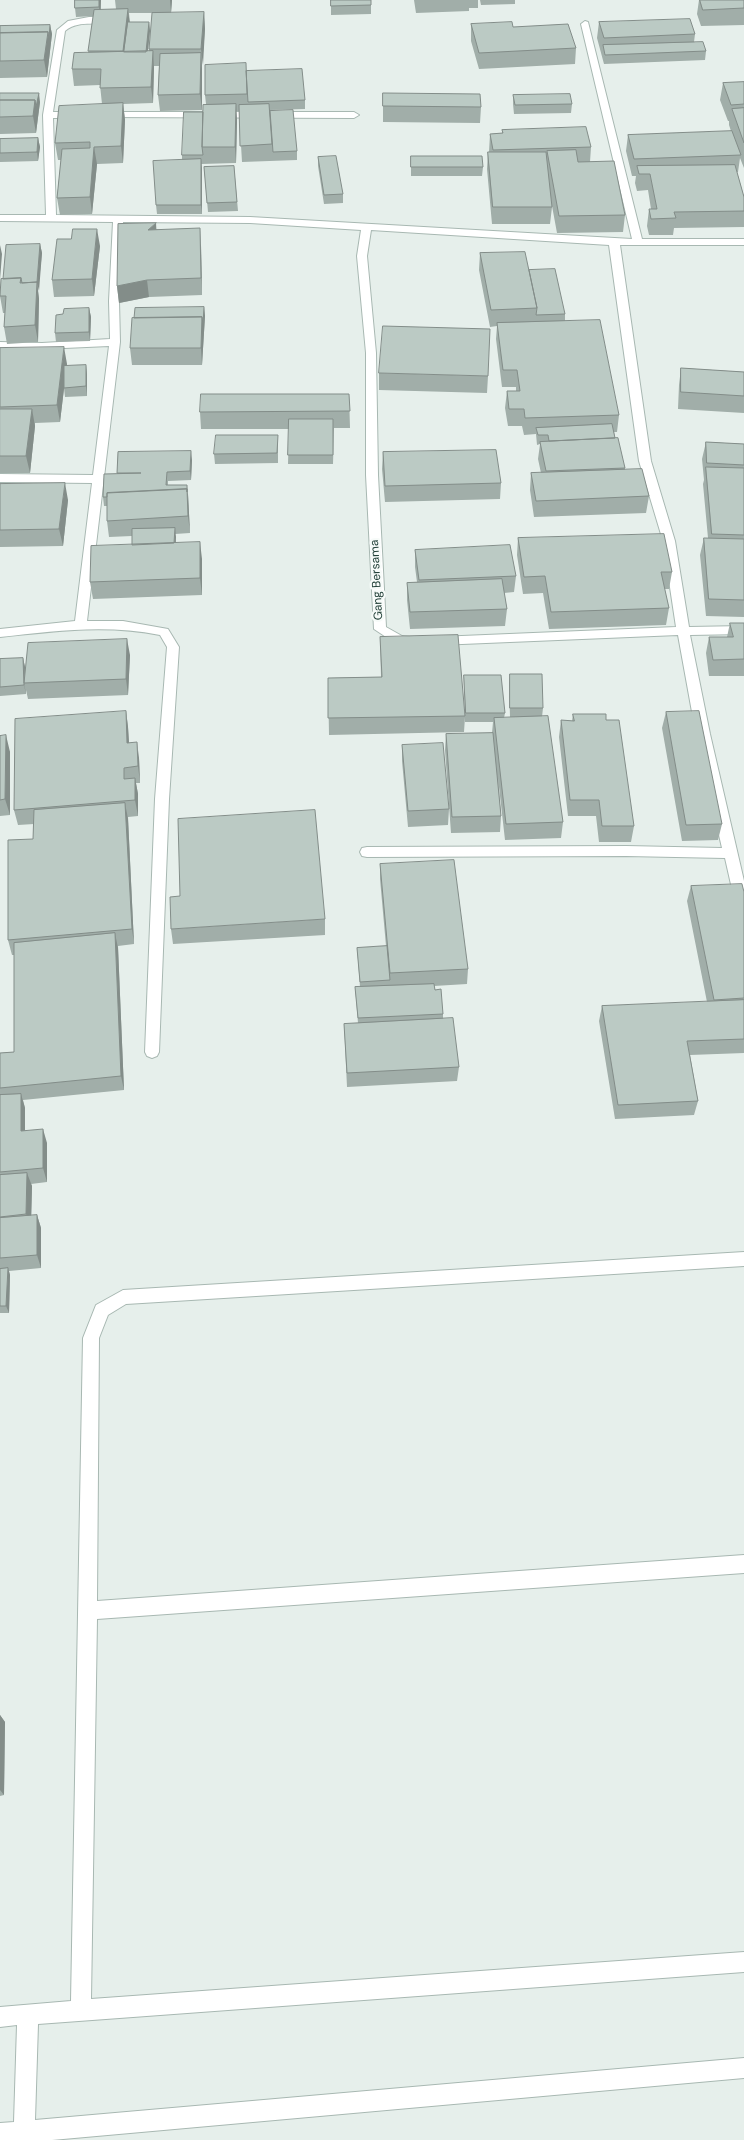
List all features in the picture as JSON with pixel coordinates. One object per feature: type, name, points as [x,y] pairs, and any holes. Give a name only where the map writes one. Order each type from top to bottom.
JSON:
[{"type":"street","points":[[51,219],[48,115],[61,30],[76,21],[107,20]]},
{"type":"street","points":[[584,24],[638,242]]},
{"type":"street","points":[[48,115],[354,115]]},
{"type":"street","points":[[0,218],[250,220],[614,242],[744,242]]},
{"type":"street","points":[[81,624],[115,342],[114,301],[118,220]]},
{"type":"street","name":"Gang Bersama","points":[[368,226],[362,256],[371,353],[372,475],[380,629],[398,640],[428,641],[683,631]]},
{"type":"street","points":[[614,242],[645,461],[669,542],[683,631],[703,734],[744,911]]},
{"type":"street","points":[[0,345],[42,346],[115,342]]},
{"type":"street","points":[[0,478],[99,478]]},
{"type":"street","points":[[0,633],[81,624],[145,627],[164,632],[173,647],[162,799],[152,1052]]},
{"type":"street","points":[[683,631],[744,630]]},
{"type":"street","points":[[367,852],[626,851],[730,853]]},
{"type":"street","points":[[81,2010],[91,1338],[102,1310],[123,1297],[744,1259]]},
{"type":"street","points":[[88,1611],[744,1564]]},
{"type":"street","points":[[0,2017],[744,1962]]},
{"type":"street","points":[[24,2136],[28,2014]]},
{"type":"street","points":[[0,2134],[24,2136],[744,2068]]},
{"type":"building","points":[[75,0],[99,0],[99,7],[75,8]]},
{"type":"building","points":[[331,0],[371,0],[371,5],[331,6]]},
{"type":"building","points":[[700,0],[744,0],[744,8],[703,10]]},
{"type":"building","points":[[128,9],[123,51],[88,51],[94,10]]},
{"type":"building","points":[[204,12],[201,49],[149,49],[152,13]]},
{"type":"building","points":[[690,19],[695,34],[604,38],[599,22]]},
{"type":"building","points":[[128,22],[149,22],[146,52],[124,52]]},
{"type":"building","points":[[512,22],[513,27],[568,24],[576,48],[479,53],[471,24]]},
{"type":"building","points":[[50,25],[49,39],[48,32],[0,33],[0,26]]},
{"type":"building","points":[[48,32],[44,60],[0,61],[0,33]]},
{"type":"building","points":[[703,42],[706,51],[605,55],[603,45]]},
{"type":"building","points":[[153,51],[151,87],[100,88],[101,69],[72,69],[74,53]]},
{"type":"building","points":[[201,53],[200,94],[158,95],[160,54]]},
{"type":"building","points":[[246,63],[247,94],[205,95],[205,65]]},
{"type":"building","points":[[302,69],[305,100],[248,102],[246,71]]},
{"type":"building","points":[[744,82],[744,104],[731,105],[723,83]]},
{"type":"building","points":[[0,93],[39,93],[36,107],[35,100],[0,100]]},
{"type":"building","points":[[383,93],[480,94],[481,107],[383,106]]},
{"type":"building","points":[[570,94],[572,104],[515,105],[513,95]]},
{"type":"building","points":[[0,100],[35,100],[33,116],[0,117]]},
{"type":"building","points":[[123,103],[121,146],[94,147],[90,197],[57,198],[62,149],[90,148],[90,142],[55,143],[59,106]]},
{"type":"building","points":[[236,104],[235,147],[202,147],[203,105]]},
{"type":"building","points":[[269,104],[272,144],[240,146],[239,105]]},
{"type":"building","points":[[744,108],[744,143],[732,109]]},
{"type":"building","points":[[293,110],[297,151],[273,152],[270,111]]},
{"type":"building","points":[[184,112],[203,112],[203,155],[182,155]]},
{"type":"building","points":[[586,127],[591,147],[493,150],[490,134],[503,133],[502,130]]},
{"type":"building","points":[[732,131],[741,155],[634,159],[628,135]]},
{"type":"building","points":[[38,138],[37,152],[0,153],[0,139]]},
{"type":"building","points":[[576,150],[578,162],[614,161],[625,215],[559,216],[547,151]]},
{"type":"building","points":[[488,152],[546,152],[552,207],[493,207]]},
{"type":"building","points":[[336,156],[343,194],[324,195],[318,157]]},
{"type":"building","points":[[411,156],[482,156],[483,167],[411,167]]},
{"type":"building","points":[[201,159],[201,205],[156,205],[153,161]]},
{"type":"building","points":[[735,165],[744,197],[744,211],[674,212],[676,218],[651,219],[649,209],[657,209],[650,174],[639,174],[637,166]]},
{"type":"building","points":[[234,166],[237,202],[207,203],[204,167]]},
{"type":"building","points":[[156,223],[148,230],[200,228],[201,278],[147,280],[117,286],[118,224]]},
{"type":"building","points":[[73,229],[97,229],[92,279],[52,280],[57,239],[71,239]]},
{"type":"building","points":[[40,244],[37,282],[22,283],[21,278],[3,279],[6,245]]},
{"type":"building","points":[[525,252],[537,308],[491,310],[480,253]]},
{"type":"building","points":[[555,269],[565,314],[536,315],[537,308],[529,270]]},
{"type":"building","points":[[21,278],[20,283],[37,282],[35,325],[4,327],[6,296],[0,296],[1,279]]},
{"type":"building","points":[[204,307],[203,325],[202,317],[134,318],[135,308]]},
{"type":"building","points":[[89,308],[89,332],[55,333],[56,315],[63,314],[64,309]]},
{"type":"building","points":[[202,317],[201,348],[130,348],[132,318]]},
{"type":"building","points":[[600,320],[619,415],[525,418],[524,409],[509,409],[507,391],[520,391],[517,370],[503,370],[497,323]]},
{"type":"building","points":[[383,326],[490,329],[488,376],[379,373]]},
{"type":"building","points":[[64,347],[57,405],[0,407],[0,348]]},
{"type":"building","points":[[86,365],[86,386],[64,388],[64,366]]},
{"type":"building","points":[[681,368],[744,372],[744,396],[681,392]]},
{"type":"building","points":[[201,394],[349,394],[350,411],[200,412]]},
{"type":"building","points":[[0,409],[32,409],[26,456],[0,456]]},
{"type":"building","points":[[289,419],[333,419],[333,455],[288,455]]},
{"type":"building","points":[[612,424],[615,438],[549,441],[548,435],[538,435],[536,428]]},
{"type":"building","points":[[216,435],[278,435],[277,453],[214,454]]},
{"type":"building","points":[[618,438],[625,468],[546,471],[540,442]]},
{"type":"building","points":[[706,442],[744,444],[744,465],[707,463]]},
{"type":"building","points":[[496,450],[501,483],[385,486],[383,452]]},
{"type":"building","points":[[191,451],[190,471],[167,472],[166,485],[187,485],[187,489],[107,493],[107,497],[103,497],[104,474],[141,473],[117,473],[118,452]]},
{"type":"building","points":[[706,467],[744,468],[744,535],[712,534]]},
{"type":"building","points":[[642,469],[649,496],[536,501],[531,473]]},
{"type":"building","points":[[65,483],[59,529],[0,530],[0,484]]},
{"type":"building","points":[[187,489],[188,516],[107,521],[107,493]]},
{"type":"building","points":[[175,528],[174,543],[132,545],[132,529]]},
{"type":"building","points":[[664,534],[672,572],[661,572],[669,608],[551,612],[545,576],[524,577],[518,538]]},
{"type":"building","points":[[704,538],[744,539],[744,600],[709,599]]},
{"type":"building","points":[[200,542],[200,578],[90,582],[91,546]]},
{"type":"building","points":[[510,545],[516,576],[419,580],[415,550]]},
{"type":"building","points":[[502,579],[507,609],[410,612],[407,583]]},
{"type":"building","points":[[730,623],[744,623],[744,659],[713,660],[709,637],[733,637]]},
{"type":"building","points":[[458,635],[465,716],[328,718],[328,678],[382,677],[380,637]]},
{"type":"building","points":[[127,639],[126,679],[24,683],[28,643]]},
{"type":"building","points":[[23,658],[24,685],[0,687],[0,659]]},
{"type":"building","points":[[510,674],[542,674],[543,708],[510,708]]},
{"type":"building","points":[[464,675],[501,675],[505,713],[466,713]]},
{"type":"building","points":[[126,711],[127,743],[137,742],[138,766],[124,768],[124,779],[135,778],[135,800],[14,810],[15,719]]},
{"type":"building","points":[[699,711],[722,824],[686,825],[666,712]]},
{"type":"building","points":[[573,714],[606,714],[606,720],[619,720],[634,826],[602,826],[599,800],[570,800],[561,720],[574,721]]},
{"type":"building","points":[[548,716],[563,822],[506,824],[494,718]]},
{"type":"building","points":[[493,733],[501,816],[452,817],[446,734]]},
{"type":"building","points":[[6,735],[5,799],[0,800],[0,736]]},
{"type":"building","points":[[443,743],[449,809],[408,811],[402,745]]},
{"type":"building","points":[[125,803],[132,929],[8,940],[8,840],[33,839],[34,810]]},
{"type":"building","points":[[315,810],[325,919],[171,929],[170,897],[180,896],[178,819]]},
{"type":"building","points":[[454,860],[468,969],[390,973],[380,864]]},
{"type":"building","points":[[742,884],[744,892],[744,998],[714,1000],[691,886]]},
{"type":"building","points":[[115,933],[121,1076],[0,1088],[0,1053],[14,1052],[14,943]]},
{"type":"building","points":[[387,946],[390,980],[360,982],[357,948]]},
{"type":"building","points":[[434,984],[435,990],[441,989],[443,1014],[358,1018],[355,987]]},
{"type":"building","points":[[744,1000],[744,1039],[687,1041],[698,1101],[618,1105],[602,1006]]},
{"type":"building","points":[[453,1018],[459,1067],[347,1073],[344,1024]]},
{"type":"building","points":[[21,1094],[21,1131],[43,1129],[43,1168],[0,1172],[0,1095]]},
{"type":"building","points":[[27,1173],[26,1214],[0,1217],[0,1175]]},
{"type":"building","points":[[37,1215],[37,1255],[0,1258],[0,1218]]},
{"type":"building","points":[[8,1268],[6,1306],[0,1306],[0,1269]]}]
